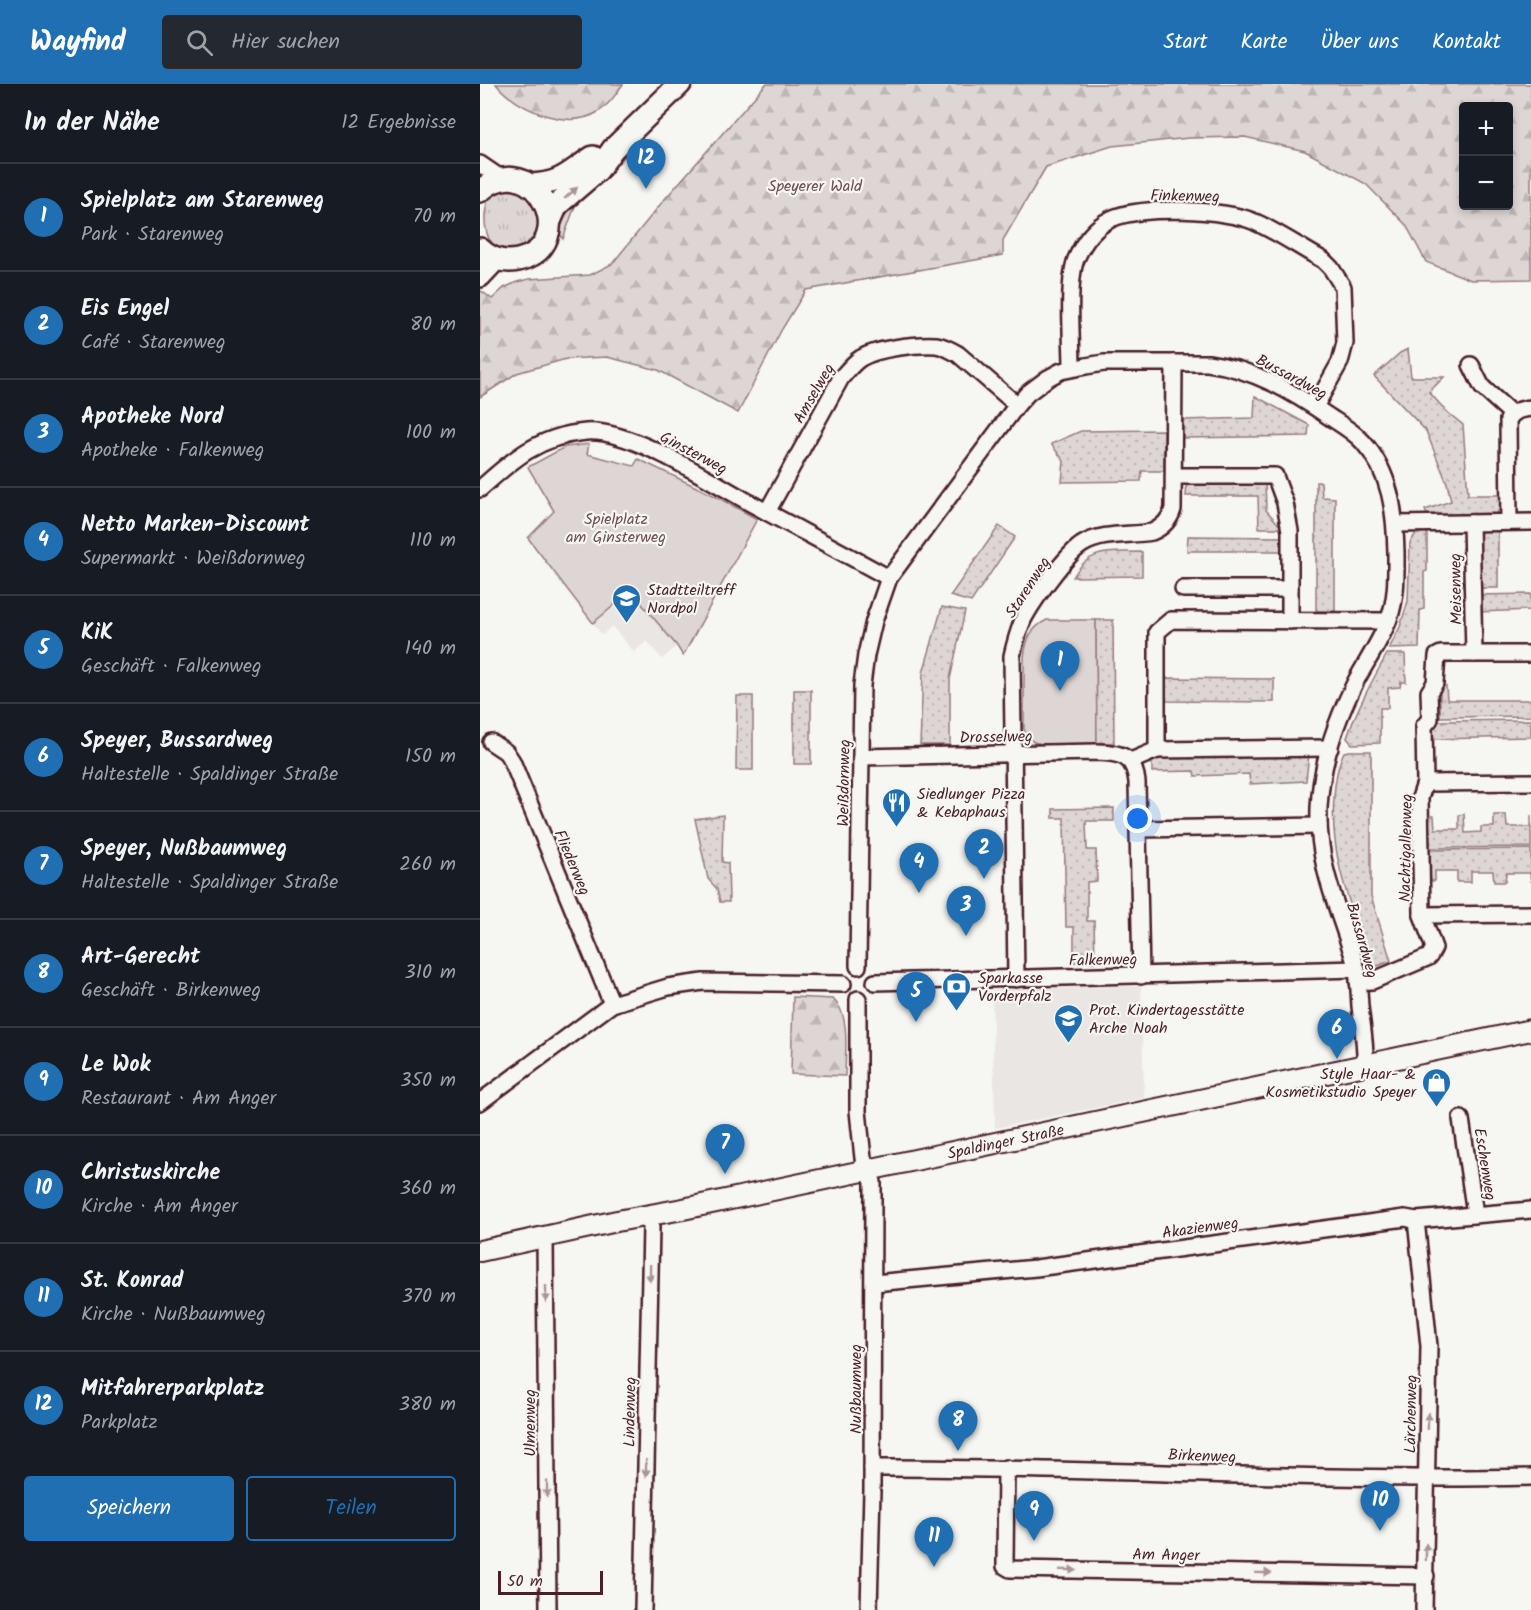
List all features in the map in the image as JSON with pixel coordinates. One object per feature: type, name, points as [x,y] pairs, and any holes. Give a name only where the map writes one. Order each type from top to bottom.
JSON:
[{"type":"main road","points":[[480,276],[488,254],[515,261],[534,253],[547,236],[557,205],[598,170],[614,149],[680,84]]},
{"type":"main road","points":[[530,185],[549,184],[572,173],[592,157],[614,149]]},
{"type":"main road","points":[[480,191],[502,179],[512,179],[530,185],[545,200],[550,221]]},
{"type":"street","points":[[480,164],[502,179]]},
{"type":"street","name":"Finkenweg","points":[[1072,368],[1071,275],[1084,244],[1093,233],[1110,219],[1130,213],[1222,213],[1255,222],[1323,260],[1343,287],[1344,352],[1315,407]]},
{"type":"street","name":"Amselweg","points":[[767,512],[841,378],[861,358],[876,352],[920,346],[947,347],[1017,405]]},
{"type":"street","name":"Bussardweg","points":[[889,578],[1017,405],[1048,378],[1072,368],[1104,363],[1208,363],[1237,368],[1257,375],[1315,407],[1364,442],[1389,485],[1395,524],[1396,592],[1388,621],[1347,701],[1330,748],[1320,791],[1319,826],[1326,878],[1357,976],[1365,1065]]},
{"type":"street","name":"Starenweg","points":[[1016,979],[1012,656],[1015,642],[1025,617],[1060,567],[1084,543],[1114,535],[1152,532],[1172,516],[1174,363]]},
{"type":"street","points":[[1470,365],[1482,387],[1512,414]]},
{"type":"street","points":[[1509,522],[1508,420],[1512,414],[1531,408]]},
{"type":"street","name":"Ginsterweg","points":[[480,489],[514,458],[528,449],[550,439],[571,434],[601,432],[640,444],[889,578]]},
{"type":"street","points":[[1174,476],[1275,476],[1285,503],[1290,531],[1290,621]]},
{"type":"street","points":[[1395,524],[1531,522]]},
{"type":"street","name":"Meisenweg","points":[[1471,523],[1474,654]]},
{"type":"street","name":"Weißdornweg","points":[[858,966],[862,685],[874,621],[889,578]]},
{"type":"street","points":[[1183,589],[1290,589]]},
{"type":"street","points":[[1157,750],[1157,632],[1171,620],[1388,621]]},
{"type":"street","points":[[1474,654],[1531,654]]},
{"type":"street","name":"Nachtigallenweg","points":[[1357,976],[1372,981],[1430,957],[1434,948],[1422,915],[1420,798],[1425,783],[1424,726],[1430,718],[1430,692],[1435,683],[1437,656],[1474,654]]},
{"type":"street","name":"Fliederweg","points":[[491,742],[506,752],[512,761],[612,1004]]},
{"type":"street","points":[[1141,976],[1136,776],[1131,760],[1157,750],[1330,748]]},
{"type":"street","name":"Drosselweg","points":[[861,757],[1097,752],[1121,755],[1131,760]]},
{"type":"street","name":"Nachtigallenweg","points":[[1425,783],[1531,782]]},
{"type":"street","points":[[1138,829],[1319,826]]},
{"type":"street","name":"Nachtigallenweg","points":[[1422,915],[1531,914]]},
{"type":"street","points":[[858,966],[870,970],[875,982],[867,997],[858,999],[846,993],[843,984],[845,974],[858,966]]},
{"type":"street","name":"Falkenweg","points":[[875,982],[1141,976],[1357,976]]},
{"type":"street","points":[[480,1102],[612,1004],[669,987],[703,982],[843,984]]},
{"type":"street","points":[[858,999],[858,1111],[863,1158],[867,1170]]},
{"type":"street","name":"Spaldinger Straße","points":[[480,1251],[1531,1030]]},
{"type":"street","name":"Eschenweg","points":[[1461,1119],[1475,1214]]},
{"type":"street","name":"Nußbaumweg","points":[[867,1170],[873,1189],[874,1283],[868,1610]]},
{"type":"street","name":"Akazienweg","points":[[874,1283],[1036,1268],[1405,1218],[1416,1220],[1531,1210]]},
{"type":"street","name":"Lindenweg","points":[[643,1610],[651,1227],[649,1215]]},
{"type":"street","name":"Lärchenweg","points":[[1416,1220],[1430,1346],[1424,1610]]},
{"type":"street","name":"Ulmenweg","points":[[546,1236],[548,1610]]},
{"type":"street","name":"Birkenweg","points":[[872,1468],[1006,1468],[1427,1479],[1531,1477]]},
{"type":"street","name":"Am Anger","points":[[1006,1468],[1005,1566],[1010,1569],[1426,1576]]},
{"type":"shaded area","name":"Stadtteiltreff Nordpol","points":[[631,591],[677,646],[662,659],[647,641],[634,652],[612,626],[602,635],[593,623]]},
{"type":"shaded area","name":"Prot. Kindertagesstätte Arche Noah","points":[[1141,986],[1144,1098],[995,1128],[992,990]]},
{"type":"green space","points":[[496,84],[623,84],[609,103],[598,112],[572,119],[543,115],[529,109],[516,102]]},
{"type":"green space","name":"Speyerer Wald","points":[[766,84],[1531,84],[1531,279],[1471,280],[1426,262],[1406,225],[1366,184],[1305,151],[1245,137],[1189,138],[1112,146],[1046,167],[1003,240],[1003,255],[806,290],[782,329],[738,413],[658,370],[607,357],[566,359],[517,373],[480,397],[480,290],[492,299],[504,288],[517,282],[529,279],[590,275],[612,264],[664,200]]},
{"type":"green space","points":[[633,146],[575,206],[563,239],[557,229],[569,201]]},
{"type":"green space","points":[[522,188],[544,218],[532,245],[512,252],[500,250],[488,237],[485,216],[489,197],[497,189]]},
{"type":"green space","points":[[1408,349],[1411,377],[1444,377],[1429,392],[1447,412],[1463,425],[1468,495],[1502,495],[1501,506],[1494,515],[1427,515],[1425,510],[1451,501],[1447,483],[1426,431],[1374,376],[1400,353]]},
{"type":"green space","points":[[1255,396],[1309,425],[1308,436],[1183,438],[1183,420],[1254,418]]},
{"type":"green space","points":[[1164,430],[1164,471],[1142,471],[1141,481],[1062,482],[1064,461],[1051,444],[1081,431]]},
{"type":"green space","name":"Spielplatz am Ginsterweg","points":[[589,444],[587,454],[634,466],[638,459],[757,519],[683,656],[631,591],[593,623],[528,538],[554,511],[528,467],[565,447]]},
{"type":"green space","points":[[1265,481],[1266,510],[1282,528],[1259,528],[1258,496],[1186,496],[1187,483]]},
{"type":"green space","points":[[1316,482],[1321,482],[1322,497],[1335,498],[1335,611],[1316,611]]},
{"type":"green space","points":[[999,526],[1015,537],[971,602],[950,596]]},
{"type":"green space","points":[[1498,528],[1498,588],[1478,588],[1478,534],[1480,530]]},
{"type":"green space","points":[[1427,531],[1427,571],[1424,572],[1424,609],[1420,610],[1419,648],[1389,649],[1400,627],[1408,601],[1410,543],[1415,535]]},
{"type":"green space","points":[[1188,536],[1283,537],[1283,551],[1187,551]]},
{"type":"green space","points":[[1111,552],[1142,552],[1142,576],[1073,577],[1080,567],[1094,556]]},
{"type":"green space","points":[[1531,594],[1531,610],[1477,612],[1478,595]]},
{"type":"green space","points":[[942,607],[965,611],[950,679],[950,745],[920,745],[923,673]]},
{"type":"green space","points":[[1047,620],[1096,620],[1097,743],[1053,745],[1037,743],[1029,739],[1026,734],[1024,729],[1024,658],[1026,646],[1033,631]]},
{"type":"green space","points":[[1096,620],[1113,620],[1114,743],[1097,743]]},
{"type":"green space","points":[[1387,654],[1405,654],[1406,682],[1401,682],[1400,687],[1388,688],[1388,708],[1380,708],[1380,743],[1352,744],[1347,738],[1351,727]]},
{"type":"green space","points":[[1163,678],[1274,679],[1274,702],[1163,701]]},
{"type":"green space","points":[[1446,686],[1447,700],[1531,700],[1531,716],[1440,717],[1440,690]]},
{"type":"green space","points":[[794,690],[811,690],[811,764],[794,764]]},
{"type":"green space","points":[[737,696],[753,696],[753,770],[736,770]]},
{"type":"green space","points":[[1531,720],[1531,737],[1431,739],[1431,728],[1439,721]]},
{"type":"green space","points":[[1371,751],[1371,896],[1391,961],[1372,968],[1350,905],[1335,842],[1333,820],[1336,780],[1344,752]]},
{"type":"green space","points":[[1309,753],[1306,781],[1250,784],[1249,774],[1195,776],[1194,771],[1152,772],[1152,761],[1161,756]]},
{"type":"green space","points":[[1114,808],[1114,821],[1086,821],[1087,850],[1096,850],[1097,881],[1087,882],[1087,921],[1094,921],[1095,962],[1074,962],[1074,927],[1066,927],[1064,818],[1053,818],[1053,809]]},
{"type":"green space","points":[[1464,814],[1465,833],[1481,832],[1481,827],[1494,827],[1494,815],[1506,815],[1507,827],[1531,827],[1531,847],[1428,848],[1428,816],[1434,816],[1435,829],[1459,829],[1459,815]]},
{"type":"green space","points":[[723,815],[722,862],[728,863],[729,902],[720,902],[717,889],[708,879],[695,819]]},
{"type":"green space","points":[[1531,849],[1531,882],[1530,873],[1506,873],[1505,882],[1494,882],[1493,871],[1471,871],[1471,882],[1457,882],[1457,871],[1435,871],[1435,881],[1429,881],[1428,850]]},
{"type":"green space","points":[[793,997],[833,999],[839,1006],[846,1035],[845,1076],[791,1074]]},
{"type":"place","name":"Mitfahrerparkplatz","points":[[646,189]]},
{"type":"place","name":"Stadtteiltreff Nordpol","points":[[626,624]]},
{"type":"place","name":"Spielplatz am Starenweg","points":[[1060,691]]},
{"type":"place","name":"Siedlunger Pizza & Kebaphaus","points":[[896,828]]},
{"type":"place","name":"Eis Engel","points":[[984,879]]},
{"type":"place","name":"Netto Marken-Discount","points":[[919,893]]},
{"type":"place","name":"Apotheke Nord","points":[[966,936]]},
{"type":"place","name":"Sparkasse Vorderpfalz","points":[[957,1012]]},
{"type":"place","name":"KiK","points":[[916,1022]]},
{"type":"place","name":"Prot. Kindertagesstätte Arche Noah","points":[[1068,1044]]},
{"type":"place","name":"Speyer, Bussardweg","points":[[1337,1059]]},
{"type":"place","name":"Style Haar- & Kosmetikstudio Speyer","points":[[1437,1108]]},
{"type":"place","name":"Speyer, Nußbaumweg","points":[[725,1174]]},
{"type":"place","name":"Art-Gerecht","points":[[958,1451]]},
{"type":"place","name":"Christuskirche","points":[[1380,1531]]},
{"type":"place","name":"Le Wok","points":[[1034,1541]]},
{"type":"place","name":"St. Konrad","points":[[934,1567]]}]
